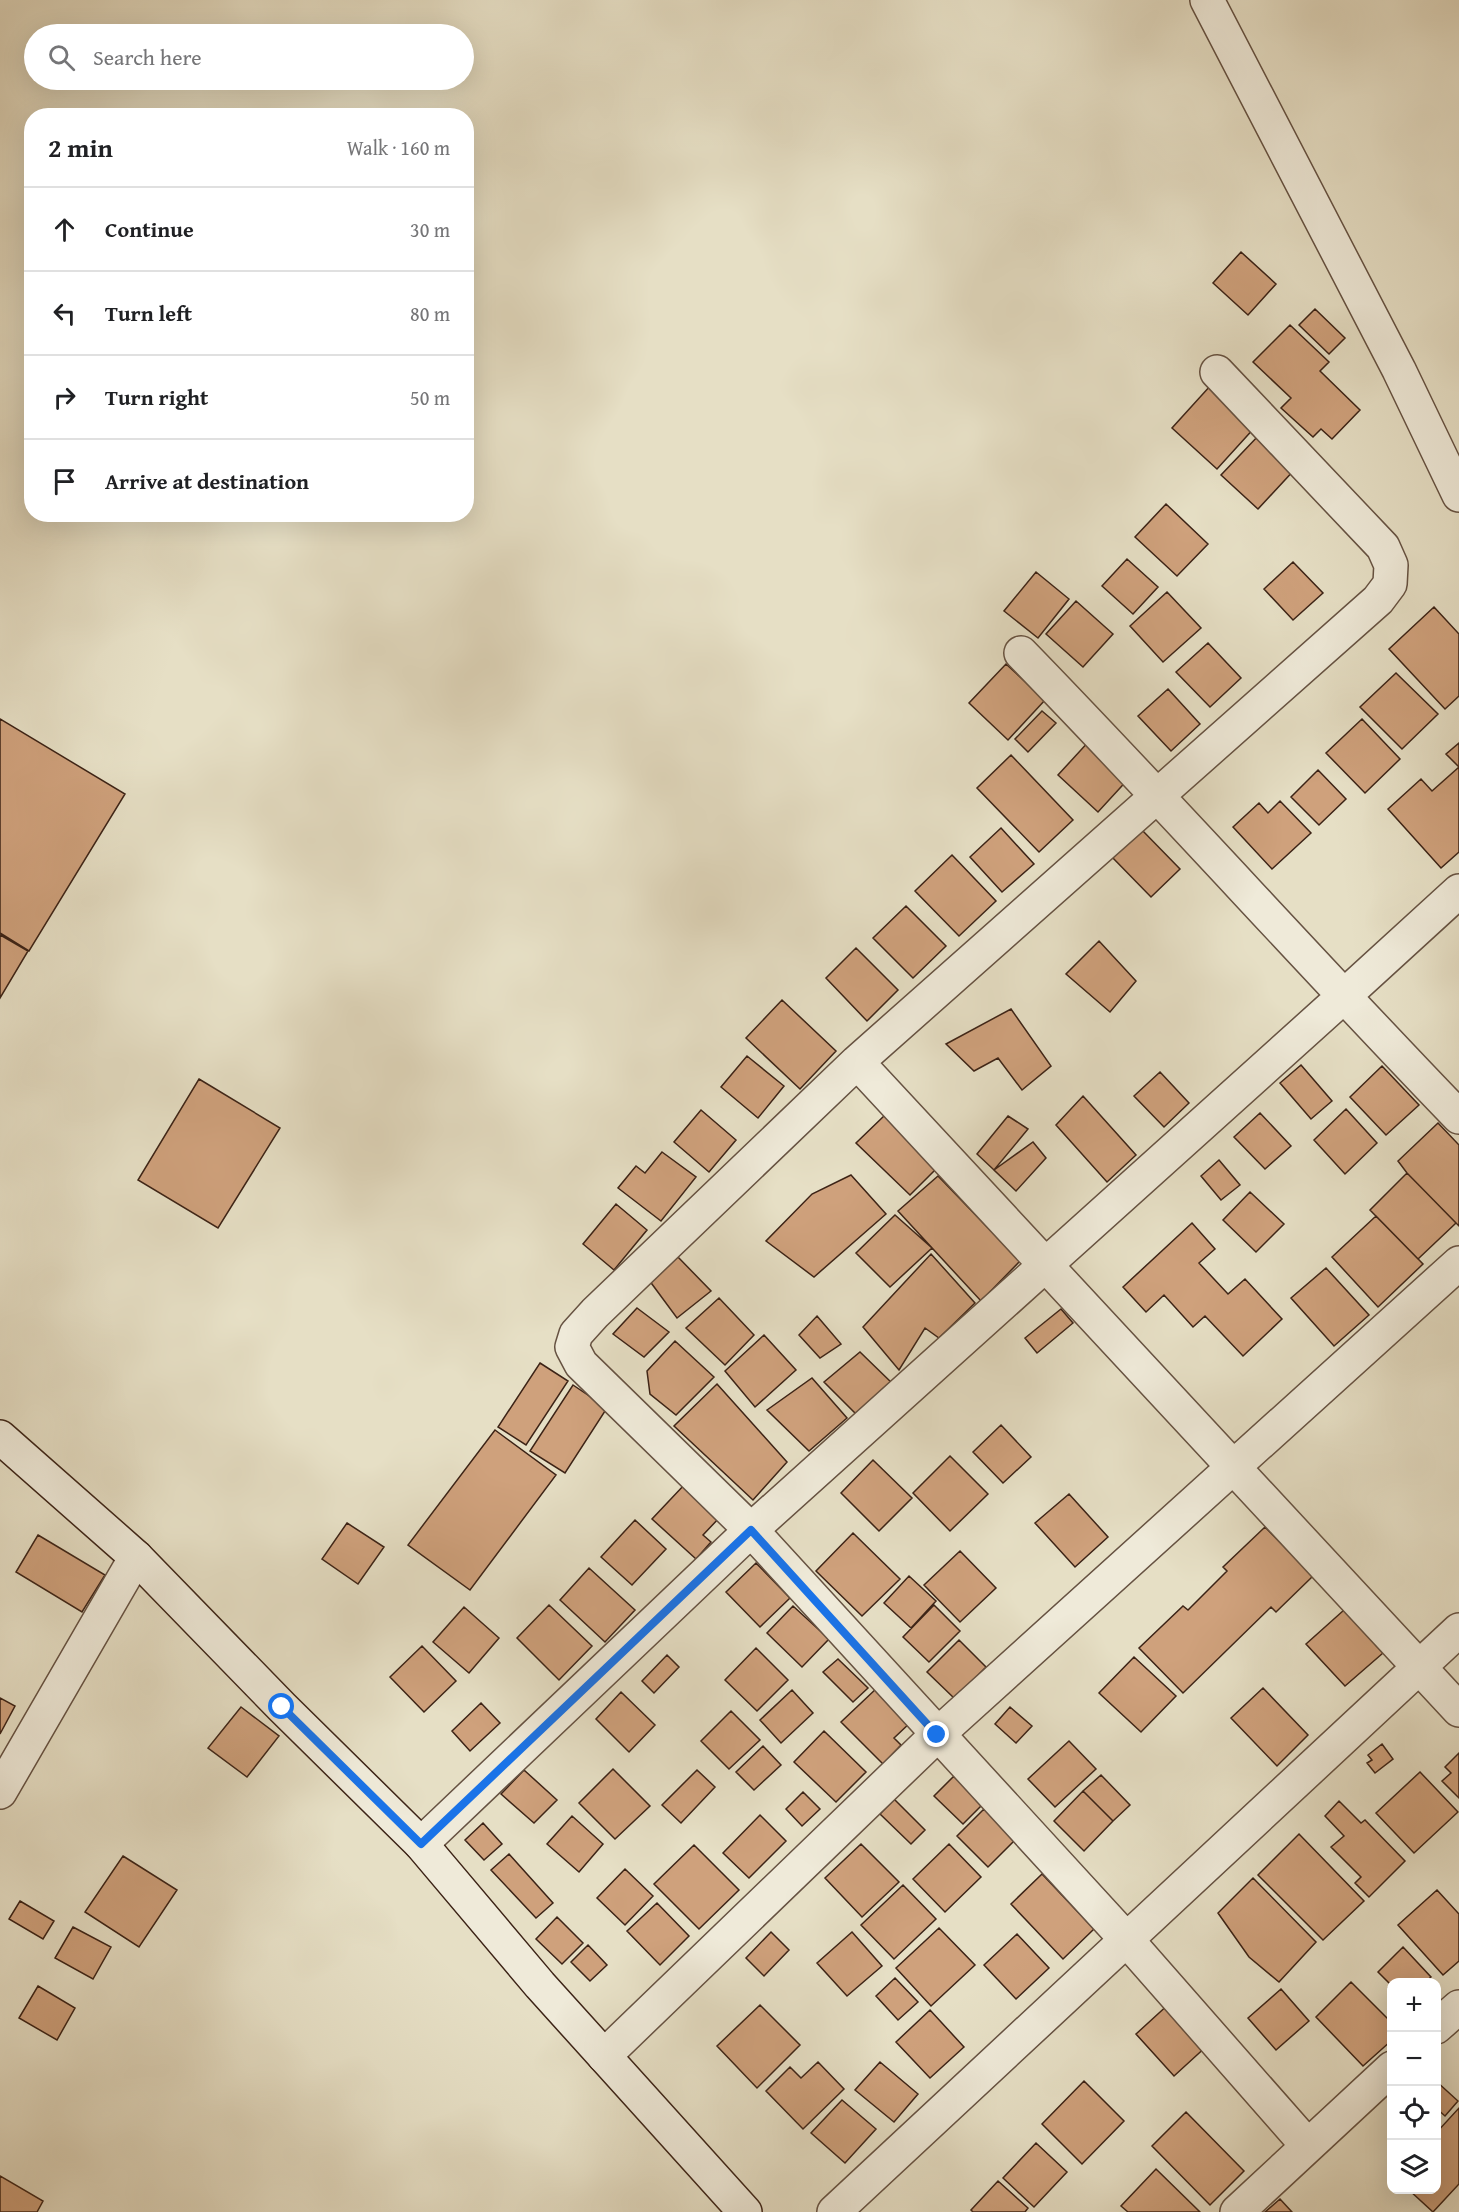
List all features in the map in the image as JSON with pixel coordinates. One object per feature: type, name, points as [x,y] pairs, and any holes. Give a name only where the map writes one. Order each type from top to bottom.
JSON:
[{"type":"street","points":[[1207,0],[1399,370],[1459,495]]},
{"type":"street","points":[[1217,372],[1383,547],[1391,565],[1390,584],[1378,600],[857,1062],[595,1312],[576,1334],[572,1347],[581,1364],[751,1530],[1126,1939],[1307,2145]]},
{"type":"street","points":[[1021,653],[1157,795],[1343,997],[1459,1117]]},
{"type":"street","points":[[421,1844],[751,1530],[1459,891]]},
{"type":"street","points":[[857,1062],[1459,1710]]},
{"type":"street","points":[[604,2056],[937,1735],[1459,1263]]},
{"type":"street","points":[[0,1437],[136,1557],[282,1707],[421,1844],[540,1985],[745,2212]]},
{"type":"street","points":[[0,1792],[136,1557]]},
{"type":"street","points":[[834,2212],[1459,1630]]},
{"type":"street","points":[[1441,2023],[1459,2007]]},
{"type":"street","points":[[1237,2212],[1387,2073]]},
{"type":"building","points":[[1241,252],[1276,284],[1248,315],[1213,283]]},
{"type":"building","points":[[1315,309],[1345,338],[1329,354],[1299,325]]},
{"type":"building","points":[[1290,325],[1329,362],[1320,371],[1360,410],[1332,439],[1321,429],[1313,437],[1281,408],[1291,398],[1253,362]]},
{"type":"building","points":[[1211,385],[1256,426],[1217,469],[1172,428]]},
{"type":"building","points":[[1260,434],[1296,468],[1258,509],[1221,475]]},
{"type":"building","points":[[1166,504],[1208,544],[1177,576],[1135,537]]},
{"type":"building","points":[[1127,559],[1158,587],[1133,614],[1102,586]]},
{"type":"building","points":[[1293,562],[1323,593],[1293,620],[1264,589]]},
{"type":"building","points":[[1036,572],[1069,599],[1038,638],[1004,611]]},
{"type":"building","points":[[1167,592],[1201,628],[1163,662],[1130,626]]},
{"type":"building","points":[[1076,601],[1113,634],[1083,667],[1046,634]]},
{"type":"building","points":[[1434,607],[1459,634],[1459,696],[1445,709],[1389,649]]},
{"type":"building","points":[[1208,643],[1241,678],[1210,707],[1176,672]]},
{"type":"building","points":[[1006,664],[1045,700],[1008,740],[969,703]]},
{"type":"building","points":[[1396,673],[1438,714],[1402,749],[1360,707]]},
{"type":"building","points":[[1168,689],[1200,724],[1171,751],[1138,716]]},
{"type":"building","points":[[1042,711],[1056,723],[1028,752],[1015,739]]},
{"type":"building","points":[[0,719],[125,794],[29,951],[0,933]]},
{"type":"building","points":[[1362,719],[1400,759],[1365,793],[1326,753]]},
{"type":"building","points":[[1091,739],[1131,776],[1098,812],[1058,775]]},
{"type":"building","points":[[1459,743],[1459,767],[1446,754]]},
{"type":"building","points":[[1011,755],[1073,820],[1039,852],[977,788]]},
{"type":"building","points":[[1459,767],[1459,852],[1441,868],[1388,809],[1421,779],[1432,791]]},
{"type":"building","points":[[1318,770],[1346,799],[1319,825],[1291,797]]},
{"type":"building","points":[[1280,801],[1311,833],[1272,869],[1233,827],[1259,803],[1268,813]]},
{"type":"building","points":[[1001,828],[1034,864],[1002,892],[970,857]]},
{"type":"building","points":[[1140,828],[1180,869],[1151,897],[1111,856]]},
{"type":"building","points":[[952,855],[996,901],[959,936],[915,891]]},
{"type":"building","points":[[906,906],[946,946],[913,978],[873,938]]},
{"type":"building","points":[[0,935],[28,951],[0,998]]},
{"type":"building","points":[[1099,941],[1136,981],[1110,1012],[1066,974]]},
{"type":"building","points":[[856,948],[898,990],[867,1021],[826,978]]},
{"type":"building","points":[[782,1000],[836,1051],[800,1089],[746,1038]]},
{"type":"building","points":[[1011,1009],[1051,1066],[1022,1090],[998,1058],[974,1071],[946,1044]]},
{"type":"building","points":[[747,1056],[784,1086],[758,1118],[721,1087]]},
{"type":"building","points":[[1301,1065],[1332,1101],[1311,1119],[1280,1083]]},
{"type":"building","points":[[1382,1066],[1419,1105],[1386,1135],[1350,1097]]},
{"type":"building","points":[[1160,1072],[1189,1103],[1164,1127],[1134,1096]]},
{"type":"building","points":[[199,1079],[280,1128],[218,1228],[138,1180]]},
{"type":"building","points":[[1083,1096],[1136,1155],[1107,1182],[1056,1125]]},
{"type":"building","points":[[1346,1109],[1377,1143],[1345,1174],[1314,1140]]},
{"type":"building","points":[[701,1110],[736,1140],[709,1172],[674,1142]]},
{"type":"building","points":[[1260,1113],[1291,1146],[1265,1169],[1234,1137]]},
{"type":"building","points":[[885,1115],[937,1168],[910,1195],[856,1143]]},
{"type":"building","points":[[1008,1116],[1028,1129],[994,1170],[977,1154]]},
{"type":"building","points":[[1438,1123],[1459,1145],[1459,1226],[1398,1161]]},
{"type":"building","points":[[1033,1142],[1046,1158],[1016,1191],[994,1170]]},
{"type":"building","points":[[662,1152],[696,1177],[661,1221],[618,1188],[636,1166],[645,1173]]},
{"type":"building","points":[[1219,1160],[1240,1185],[1221,1200],[1201,1176]]},
{"type":"building","points":[[1407,1173],[1456,1223],[1418,1259],[1370,1210]]},
{"type":"building","points":[[851,1175],[886,1214],[814,1277],[766,1241],[812,1194]]},
{"type":"building","points":[[938,1176],[1020,1261],[981,1301],[898,1211]]},
{"type":"building","points":[[1250,1192],[1284,1224],[1256,1252],[1223,1220]]},
{"type":"building","points":[[616,1204],[647,1230],[614,1270],[583,1244]]},
{"type":"building","points":[[895,1215],[932,1248],[890,1287],[856,1253]]},
{"type":"building","points":[[1376,1216],[1423,1264],[1378,1307],[1332,1257]]},
{"type":"building","points":[[1192,1223],[1215,1249],[1199,1263],[1228,1294],[1245,1279],[1282,1319],[1243,1356],[1205,1316],[1193,1327],[1164,1295],[1146,1312],[1123,1287]]},
{"type":"building","points":[[931,1254],[975,1303],[939,1338],[925,1328],[899,1370],[863,1327]]},
{"type":"building","points":[[677,1256],[711,1291],[677,1318],[649,1280]]},
{"type":"building","points":[[1326,1268],[1369,1315],[1334,1346],[1291,1298]]},
{"type":"building","points":[[719,1298],[754,1335],[725,1365],[686,1328]]},
{"type":"building","points":[[637,1308],[669,1332],[644,1357],[613,1334]]},
{"type":"building","points":[[1061,1309],[1073,1323],[1037,1353],[1025,1338]]},
{"type":"building","points":[[817,1316],[841,1344],[820,1358],[799,1335]]},
{"type":"building","points":[[764,1335],[796,1370],[755,1407],[725,1371]]},
{"type":"building","points":[[675,1341],[714,1377],[676,1415],[650,1394],[647,1371]]},
{"type":"building","points":[[860,1352],[896,1387],[860,1418],[824,1382]]},
{"type":"building","points":[[540,1363],[568,1381],[526,1445],[498,1427]]},
{"type":"building","points":[[812,1378],[847,1418],[809,1451],[767,1410]]},
{"type":"building","points":[[717,1384],[787,1462],[753,1500],[674,1426]]},
{"type":"building","points":[[573,1385],[607,1408],[565,1473],[530,1451]]},
{"type":"building","points":[[1001,1425],[1031,1457],[1003,1483],[973,1452]]},
{"type":"building","points":[[495,1430],[556,1475],[470,1590],[408,1545]]},
{"type":"building","points":[[950,1456],[988,1494],[950,1531],[913,1493]]},
{"type":"building","points":[[873,1460],[912,1498],[879,1531],[841,1493]]},
{"type":"building","points":[[685,1484],[720,1517],[703,1535],[711,1542],[696,1559],[652,1519]]},
{"type":"building","points":[[1069,1494],[1108,1537],[1075,1567],[1035,1523]]},
{"type":"building","points":[[635,1520],[666,1549],[632,1585],[601,1557]]},
{"type":"building","points":[[347,1523],[384,1547],[358,1584],[322,1559]]},
{"type":"building","points":[[1265,1527],[1313,1576],[1276,1612],[1271,1607],[1183,1693],[1139,1648],[1183,1606],[1188,1610],[1227,1571],[1223,1567]]},
{"type":"building","points":[[853,1533],[900,1579],[862,1616],[816,1571]]},
{"type":"building","points":[[38,1535],[105,1575],[82,1612],[16,1572]]},
{"type":"building","points":[[960,1551],[996,1588],[960,1622],[924,1585]]},
{"type":"building","points":[[756,1563],[790,1598],[760,1627],[726,1592]]},
{"type":"building","points":[[589,1568],[635,1610],[605,1642],[560,1600]]},
{"type":"building","points":[[909,1576],[936,1601],[911,1628],[884,1603]]},
{"type":"building","points":[[549,1605],[592,1646],[559,1680],[517,1638]]},
{"type":"building","points":[[934,1605],[960,1631],[929,1662],[903,1637]]},
{"type":"building","points":[[793,1606],[829,1639],[802,1667],[767,1633]]},
{"type":"building","points":[[464,1607],[499,1638],[469,1673],[433,1642]]},
{"type":"building","points":[[1344,1610],[1383,1653],[1345,1686],[1306,1644]]},
{"type":"building","points":[[959,1640],[986,1667],[955,1699],[927,1672]]},
{"type":"building","points":[[422,1646],[456,1681],[424,1712],[390,1677]]},
{"type":"building","points":[[756,1648],[788,1680],[757,1711],[725,1680]]},
{"type":"building","points":[[667,1655],[679,1667],[654,1693],[642,1681]]},
{"type":"building","points":[[1134,1657],[1176,1696],[1141,1732],[1099,1693]]},
{"type":"building","points":[[838,1659],[868,1688],[853,1702],[823,1672]]},
{"type":"building","points":[[878,1687],[912,1721],[894,1738],[901,1745],[883,1764],[841,1722]]},
{"type":"building","points":[[1263,1688],[1308,1735],[1277,1766],[1231,1718]]},
{"type":"building","points":[[792,1690],[813,1713],[781,1743],[760,1720]]},
{"type":"building","points":[[621,1692],[655,1725],[629,1752],[596,1719]]},
{"type":"building","points":[[0,1698],[15,1706],[0,1734]]},
{"type":"building","points":[[481,1703],[500,1723],[470,1751],[452,1731]]},
{"type":"building","points":[[241,1707],[279,1736],[247,1777],[208,1748]]},
{"type":"building","points":[[1010,1707],[1032,1726],[1016,1743],[995,1724]]},
{"type":"building","points":[[731,1711],[760,1740],[729,1769],[701,1741]]},
{"type":"building","points":[[824,1731],[866,1772],[836,1802],[794,1762]]},
{"type":"building","points":[[1069,1741],[1096,1769],[1055,1807],[1028,1779]]},
{"type":"building","points":[[1382,1744],[1393,1759],[1375,1773],[1367,1763],[1372,1760],[1368,1755]]},
{"type":"building","points":[[763,1746],[781,1765],[754,1790],[736,1772]]},
{"type":"building","points":[[1459,1753],[1459,1798],[1442,1781],[1451,1773],[1445,1767]]},
{"type":"building","points":[[613,1769],[650,1806],[615,1839],[579,1803]]},
{"type":"building","points":[[524,1770],[557,1800],[534,1823],[501,1794]]},
{"type":"building","points":[[697,1770],[715,1787],[681,1823],[662,1805]]},
{"type":"building","points":[[1420,1772],[1458,1812],[1414,1853],[1376,1813]]},
{"type":"building","points":[[1101,1775],[1130,1805],[1113,1821],[1083,1791]]},
{"type":"building","points":[[954,1776],[982,1805],[963,1824],[934,1796]]},
{"type":"building","points":[[1083,1791],[1113,1821],[1084,1851],[1054,1821]]},
{"type":"building","points":[[803,1792],[820,1809],[802,1826],[786,1809]]},
{"type":"building","points":[[894,1799],[925,1830],[911,1844],[880,1814]]},
{"type":"building","points":[[1339,1801],[1361,1823],[1365,1820],[1405,1861],[1369,1897],[1355,1883],[1361,1877],[1331,1847],[1344,1836],[1325,1816]]},
{"type":"building","points":[[984,1809],[1015,1840],[988,1867],[957,1836]]},
{"type":"building","points":[[760,1815],[786,1841],[749,1878],[723,1853]]},
{"type":"building","points":[[572,1816],[603,1844],[579,1872],[547,1844]]},
{"type":"building","points":[[483,1823],[502,1844],[484,1860],[465,1840]]},
{"type":"building","points":[[1299,1834],[1364,1901],[1323,1940],[1258,1875]]},
{"type":"building","points":[[861,1844],[899,1882],[862,1917],[825,1878]]},
{"type":"building","points":[[949,1844],[981,1877],[945,1912],[913,1879]]},
{"type":"building","points":[[694,1845],[739,1890],[699,1929],[654,1884]]},
{"type":"building","points":[[509,1854],[553,1903],[536,1918],[491,1870]]},
{"type":"building","points":[[123,1856],[177,1890],[139,1947],[85,1912]]},
{"type":"building","points":[[625,1869],[653,1896],[625,1925],[597,1898]]},
{"type":"building","points":[[1042,1874],[1094,1929],[1063,1959],[1011,1904]]},
{"type":"building","points":[[1253,1878],[1316,1942],[1279,1982],[1249,1957],[1218,1913]]},
{"type":"building","points":[[903,1885],[936,1919],[894,1959],[861,1925]]},
{"type":"building","points":[[1437,1890],[1459,1914],[1459,1961],[1443,1975],[1398,1925]]},
{"type":"building","points":[[20,1901],[54,1921],[43,1939],[9,1919]]},
{"type":"building","points":[[657,1903],[689,1936],[660,1965],[627,1931]]},
{"type":"building","points":[[557,1917],[583,1943],[562,1964],[536,1939]]},
{"type":"building","points":[[73,1927],[111,1947],[93,1979],[55,1958]]},
{"type":"building","points":[[939,1928],[975,1965],[931,2006],[896,1968]]},
{"type":"building","points":[[771,1932],[789,1950],[764,1976],[746,1958]]},
{"type":"building","points":[[852,1932],[882,1966],[847,1996],[817,1963]]},
{"type":"building","points":[[1017,1934],[1049,1968],[1016,1999],[984,1965]]},
{"type":"building","points":[[588,1945],[607,1965],[590,1981],[571,1962]]},
{"type":"building","points":[[1403,1947],[1431,1977],[1387,1978],[1387,1981],[1378,1972]]},
{"type":"building","points":[[895,1978],[918,2002],[898,2020],[876,1996]]},
{"type":"building","points":[[1351,1982],[1387,2018],[1387,2044],[1363,2066],[1316,2017]]},
{"type":"building","points":[[38,1986],[75,2008],[57,2040],[19,2018]]},
{"type":"building","points":[[1281,1989],[1309,2021],[1276,2050],[1248,2018]]},
{"type":"building","points":[[1171,2002],[1209,2044],[1174,2076],[1136,2034]]},
{"type":"building","points":[[760,2005],[800,2045],[757,2088],[717,2046]]},
{"type":"building","points":[[930,2010],[964,2047],[930,2078],[896,2042]]},
{"type":"building","points":[[818,2062],[844,2089],[803,2129],[766,2091],[790,2067],[801,2078]]},
{"type":"building","points":[[880,2062],[918,2094],[894,2122],[855,2090]]},
{"type":"building","points":[[1084,2081],[1124,2121],[1082,2164],[1042,2124]]},
{"type":"building","points":[[1441,2086],[1458,2101],[1445,2116],[1441,2112]]},
{"type":"building","points":[[842,2100],[876,2129],[845,2163],[811,2133]]},
{"type":"building","points":[[1459,2108],[1459,2184],[1433,2212],[1413,2194],[1441,2194],[1441,2128]]},
{"type":"building","points":[[1186,2112],[1244,2171],[1210,2205],[1152,2146]]},
{"type":"building","points":[[1036,2143],[1067,2172],[1034,2207],[1003,2178]]},
{"type":"building","points":[[1156,2169],[1200,2212],[1128,2212],[1121,2206]]},
{"type":"building","points":[[0,2176],[43,2201],[37,2212],[0,2212]]},
{"type":"building","points":[[998,2181],[1028,2208],[1025,2212],[973,2212],[971,2210]]},
{"type":"building","points":[[1280,2199],[1292,2212],[1265,2212]]},
{"type":"route","points":[[282,1707],[421,1844],[751,1530],[937,1735]]}]
